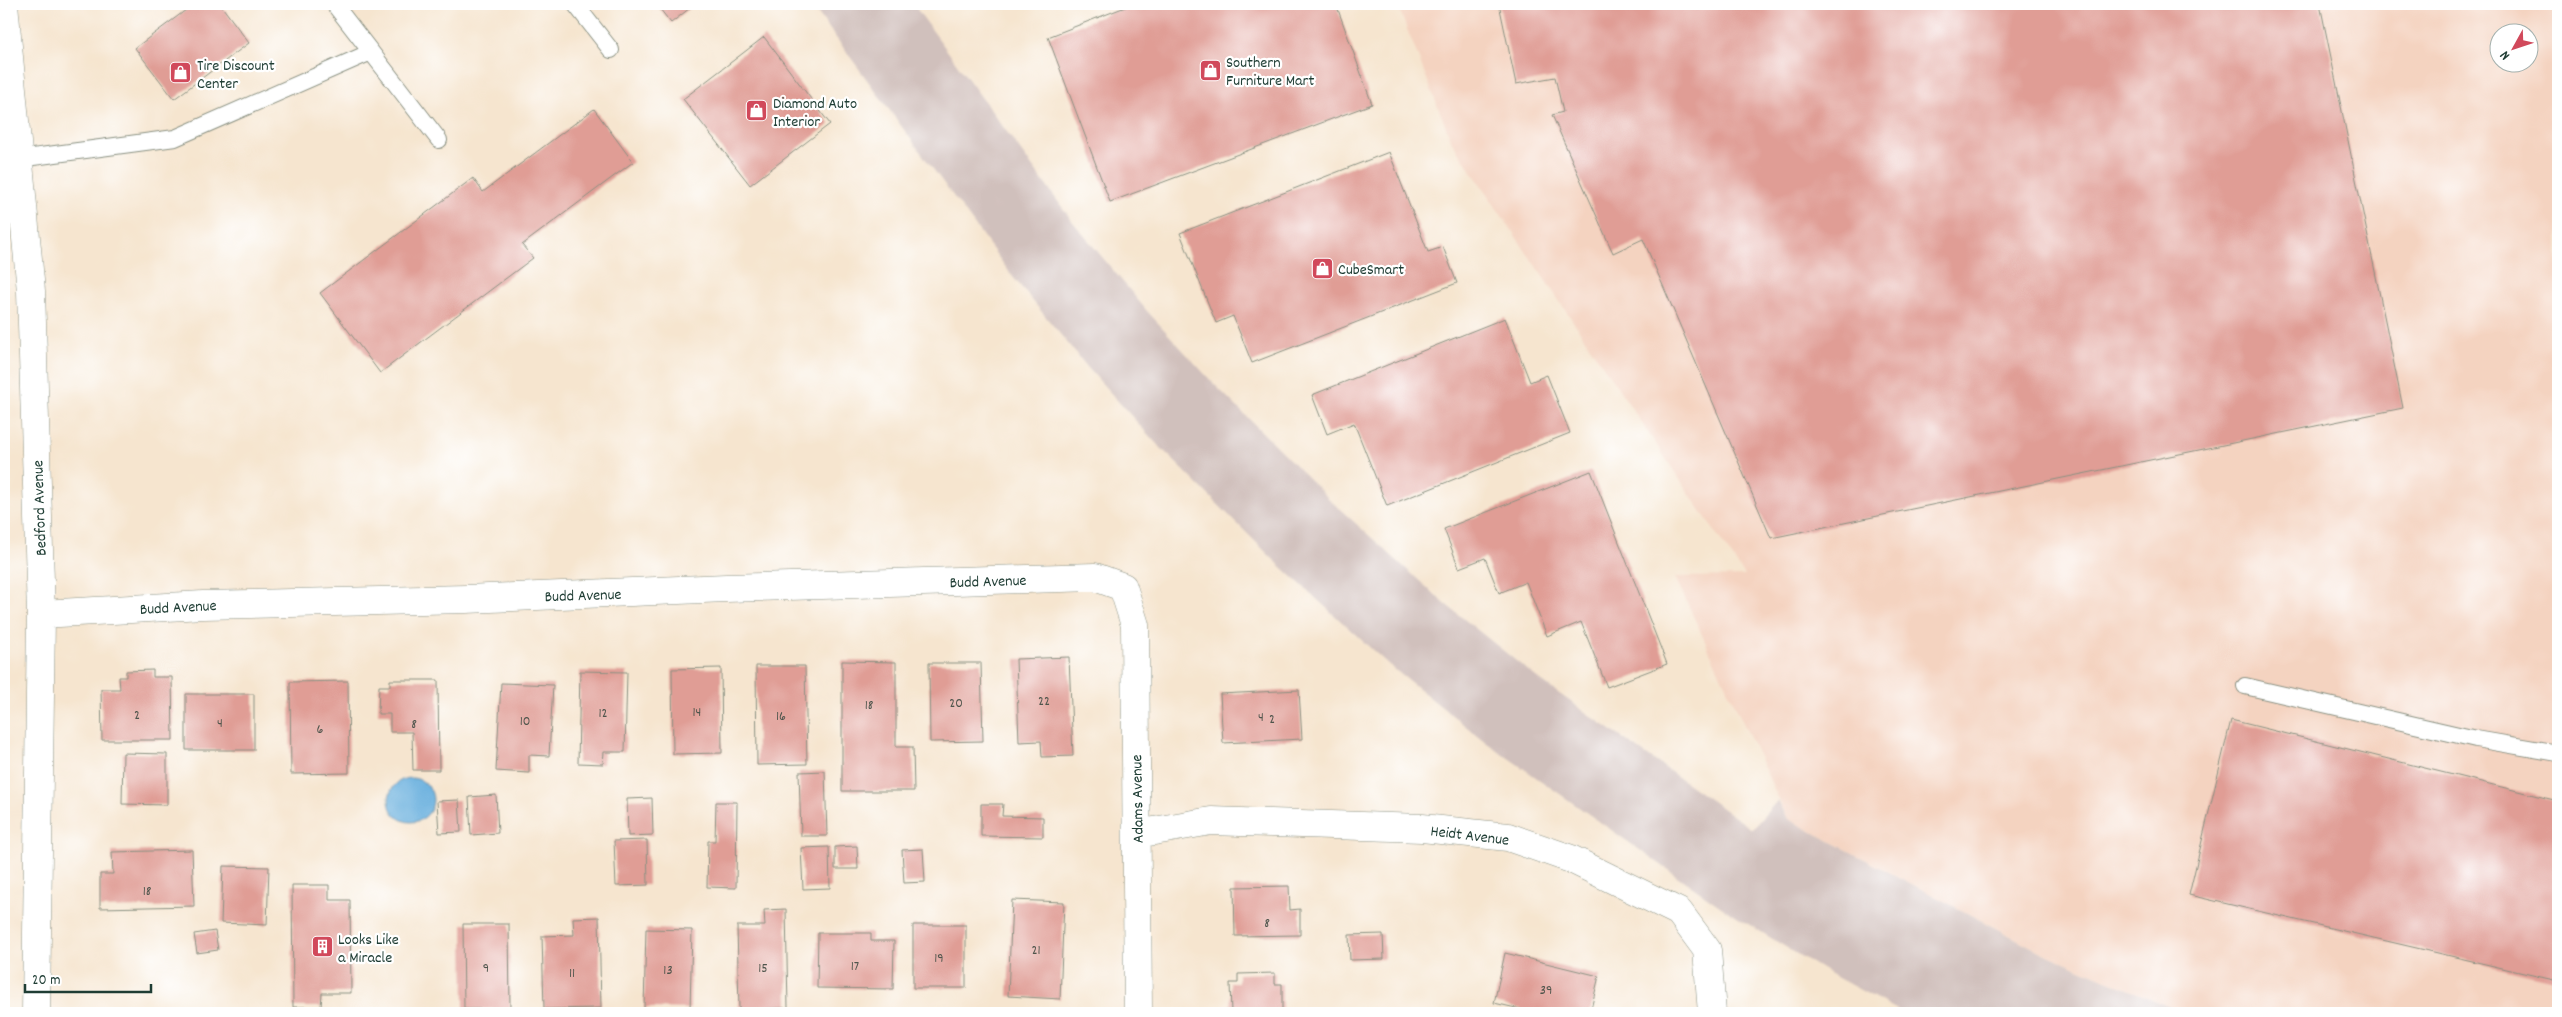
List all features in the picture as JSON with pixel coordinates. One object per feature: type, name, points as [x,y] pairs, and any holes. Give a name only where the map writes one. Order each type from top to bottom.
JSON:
[{"type":"street","name":"Bedford Avenue","points":[[4,4],[18,159],[14,218],[31,291],[40,614],[36,1013]]},
{"type":"street","name":"Budd Avenue","points":[[40,614],[202,605],[466,599],[736,588],[1095,577],[1124,587]]},
{"type":"street","name":"Adams Avenue","points":[[1124,587],[1135,625],[1138,1013]]},
{"type":"street","name":"Heidt Avenue","points":[[1137,834],[1211,821],[1422,828],[1508,837],[1571,859],[1679,912],[1707,950],[1712,1013]]},
{"type":"lane","points":[[334,4],[439,140]]},
{"type":"lane","points":[[575,4],[611,50]]},
{"type":"lane","points":[[18,159],[175,138],[372,52]]},
{"type":"lane","points":[[2245,686],[2476,739],[2558,753]]},
{"type":"shaded area","points":[[811,4],[913,4],[1073,222],[1147,311],[1214,384],[1332,502],[1444,603],[1541,681],[1752,829],[1778,800],[1788,819],[2041,952],[2184,1013],[1903,1013],[1823,970],[1724,909],[1487,743],[1389,665],[1273,559],[1154,441],[1088,368],[1013,277]]},
{"type":"shaded area","points":[[1397,4],[2558,4],[2558,1013],[2184,1013],[2041,952],[1788,819],[1675,577],[1745,576],[1452,142]]},
{"type":"water","points":[[415,778],[427,784],[432,791],[432,809],[427,816],[420,821],[407,822],[399,819],[392,812],[389,796],[392,788],[399,781]]},
{"type":"building","name":"Tire Discount Center","points":[[194,4],[220,4],[249,43],[174,99],[135,48]]},
{"type":"building","points":[[656,4],[695,4],[671,23]]},
{"type":"building","name":"Southern Furniture Mart","points":[[1133,4],[1336,4],[1372,104],[1110,202],[1048,37]]},
{"type":"building","points":[[1499,4],[2320,4],[2403,408],[1771,538],[1643,239],[1613,253],[1552,115],[1563,112],[1555,77],[1516,84]]},
{"type":"building","name":"Diamond Auto Interior","points":[[764,37],[830,124],[750,185],[683,99]]},
{"type":"building","points":[[594,109],[633,162],[522,245],[533,258],[380,373],[320,293],[473,178],[483,192]]},
{"type":"building","name":"CubeSmart","points":[[1389,152],[1428,252],[1443,247],[1457,283],[1252,363],[1233,316],[1216,323],[1180,233]]},
{"type":"building","points":[[1505,318],[1530,382],[1547,375],[1570,433],[1387,506],[1354,423],[1327,434],[1312,395]]},
{"type":"building","points":[[1591,471],[1667,664],[1607,687],[1581,622],[1547,636],[1526,582],[1499,593],[1485,558],[1459,568],[1444,529]]},
{"type":"building","points":[[1069,657],[1073,756],[1042,757],[1041,741],[1019,742],[1016,659]]},
{"type":"building","points":[[842,661],[896,662],[896,747],[913,747],[914,791],[842,791]]},
{"type":"building","points":[[929,663],[981,663],[983,741],[930,742]]},
{"type":"building","points":[[756,666],[805,666],[807,764],[757,765]]},
{"type":"building","points":[[721,668],[722,753],[673,754],[672,669]]},
{"type":"building","points":[[153,670],[153,677],[172,677],[173,740],[102,740],[101,689],[120,689],[119,677],[126,677],[126,671]]},
{"type":"building","points":[[580,671],[627,672],[625,752],[604,752],[603,764],[578,763]]},
{"type":"building","points":[[390,680],[438,680],[439,770],[413,770],[412,732],[390,732],[390,714],[378,714],[379,686],[390,686]]},
{"type":"building","points":[[348,681],[349,773],[291,774],[290,682]]},
{"type":"building","points":[[501,683],[553,685],[549,756],[529,755],[529,773],[496,771]]},
{"type":"building","points":[[1299,690],[1302,739],[1223,743],[1220,694]]},
{"type":"building","points":[[186,694],[254,694],[254,750],[186,750]]},
{"type":"building","points":[[2231,720],[2558,801],[2558,981],[2189,895]]},
{"type":"building","points":[[123,753],[167,754],[167,805],[122,804]]},
{"type":"building","points":[[825,771],[827,836],[801,836],[799,772]]},
{"type":"building","points":[[496,795],[498,833],[471,835],[469,797]]},
{"type":"building","points":[[652,798],[653,835],[628,836],[627,799]]},
{"type":"building","points":[[459,800],[461,832],[439,833],[437,801]]},
{"type":"building","points":[[716,802],[737,802],[736,888],[707,887],[708,841],[715,841]]},
{"type":"building","points":[[981,804],[1003,804],[1002,816],[1043,817],[1043,837],[981,836]]},
{"type":"building","points":[[647,840],[648,885],[616,886],[614,841]]},
{"type":"building","points":[[857,846],[858,869],[835,869],[835,847]]},
{"type":"building","points":[[829,847],[830,888],[803,889],[801,848]]},
{"type":"building","points":[[923,849],[925,882],[904,883],[902,850]]},
{"type":"building","points":[[192,850],[194,906],[100,908],[100,874],[113,874],[112,852]]},
{"type":"building","points":[[223,866],[269,867],[267,925],[221,923]]},
{"type":"building","name":"Looks Like a Miracle","points":[[292,885],[329,885],[329,900],[350,900],[351,993],[322,993],[321,1007],[293,1007]]},
{"type":"building","points":[[1289,886],[1290,910],[1300,909],[1300,935],[1235,936],[1234,887]]},
{"type":"building","points":[[1012,900],[1064,902],[1060,999],[1008,996]]},
{"type":"building","points":[[786,909],[788,1008],[739,1009],[737,926],[765,926],[764,910]]},
{"type":"building","points":[[599,917],[601,1008],[544,1009],[542,936],[574,935],[573,918]]},
{"type":"building","points":[[463,924],[509,924],[510,1009],[464,1009]]},
{"type":"building","points":[[913,925],[966,925],[966,988],[913,988]]},
{"type":"building","points":[[646,929],[692,930],[690,1009],[644,1008]]},
{"type":"building","points":[[215,931],[218,950],[197,953],[194,934]]},
{"type":"building","points":[[818,933],[871,933],[871,941],[894,941],[893,989],[817,988]]},
{"type":"building","points":[[1383,934],[1384,959],[1350,960],[1349,935]]},
{"type":"building","points":[[1505,953],[1599,976],[1590,1013],[1538,1013],[1494,1003]]},
{"type":"building","points":[[1275,973],[1275,984],[1282,984],[1282,1013],[1231,1013],[1230,983],[1238,983],[1238,974]]},
{"type":"place","name":"Southern Furniture Mart","points":[[1210,70]]},
{"type":"place","name":"Tire Discount Center","points":[[181,73]]},
{"type":"place","name":"Diamond Auto Interior","points":[[757,111]]},
{"type":"place","name":"CubeSmart","points":[[1322,268]]},
{"type":"place","name":"Looks Like a Miracle","points":[[322,947]]}]
